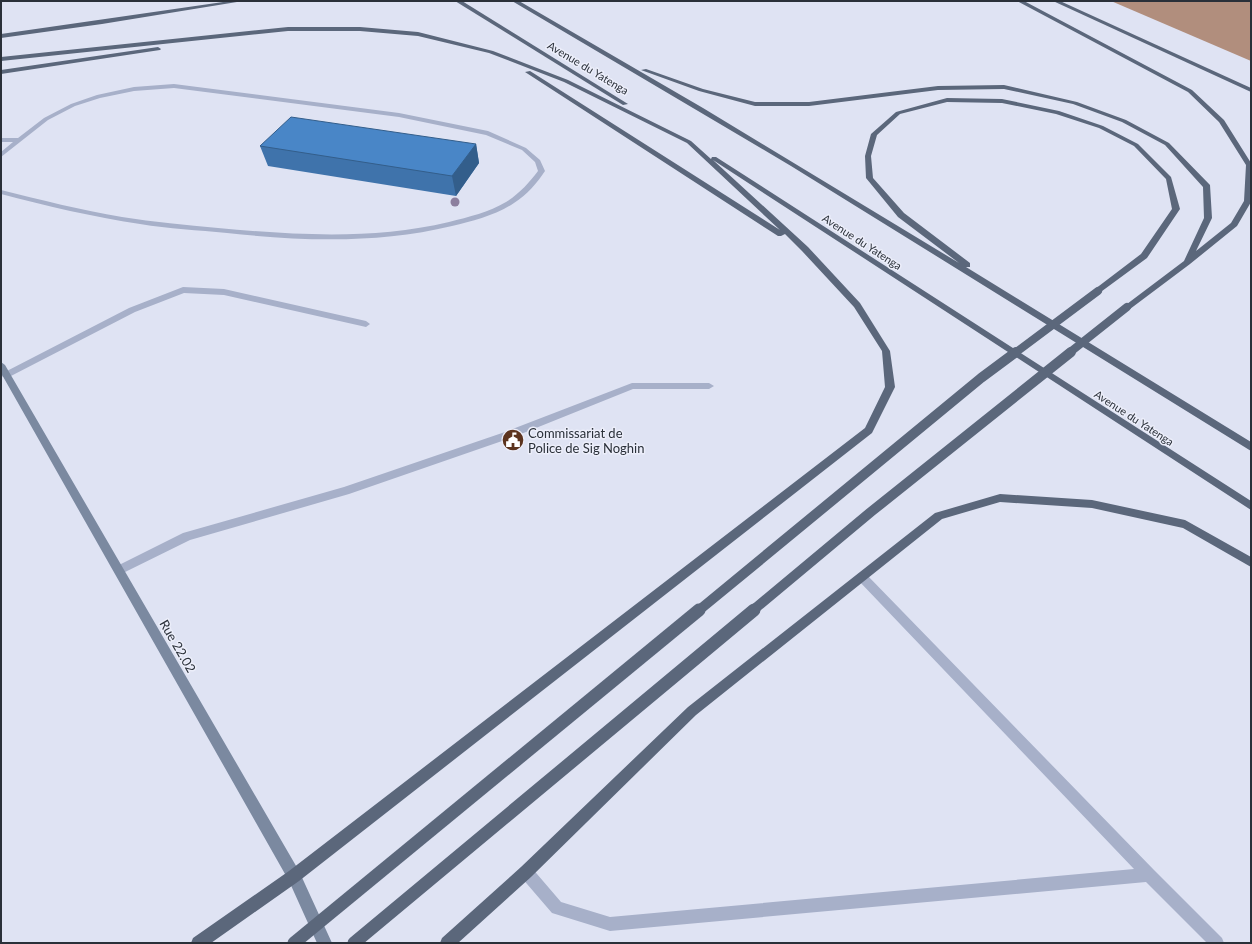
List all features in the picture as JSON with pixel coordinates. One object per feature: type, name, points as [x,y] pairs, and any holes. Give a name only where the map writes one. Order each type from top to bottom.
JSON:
[{"type":"main road","points":[[1,36],[240,1]]},
{"type":"main road","name":"Avenue du Yatenga","points":[[458,1],[689,142],[1251,506]]},
{"type":"main road","name":"Avenue du Yatenga","points":[[515,1],[624,63],[1015,301],[1251,448]]},
{"type":"main road","points":[[354,943],[872,511],[1127,307],[1187,262],[1234,224],[1248,201],[1249,165],[1222,121],[1190,91],[1020,1]]},
{"type":"main road","points":[[1056,1],[1251,90]]},
{"type":"main road","points":[[1,72],[288,29]]},
{"type":"main road","points":[[1,59],[288,29],[360,29],[418,34],[491,52],[566,81],[689,142],[805,249],[857,305],[886,351],[890,388],[869,430],[294,876],[198,943]]},
{"type":"main road","points":[[491,52],[542,79],[805,249]]},
{"type":"main road","points":[[624,63],[701,90],[755,104],[810,104],[938,88],[1004,87],[1074,103],[1124,121],[1167,144],[1207,187],[1208,218],[1187,262]]},
{"type":"main road","points":[[294,943],[981,378],[1144,256],[1176,209],[1169,178],[1136,145],[1101,127],[1057,112],[1002,101],[947,100],[898,112],[874,134],[868,156],[870,178],[901,215],[1015,301]]},
{"type":"main road","points":[[447,943],[526,872],[692,711],[939,516],[1000,498],[1092,504],[1185,524],[1251,562]]},
{"type":"street","points":[[1,155],[46,119],[73,105],[99,96],[134,89],[174,86],[398,115],[488,133],[524,149],[538,161],[542,170],[533,184],[513,201],[484,215],[444,226],[409,233],[358,236],[281,235],[161,225],[72,209],[1,192]]},
{"type":"street","points":[[1,140],[19,140]]},
{"type":"street","points":[[4,370],[132,310],[183,290],[224,292],[366,324]]},
{"type":"street","name":"Rue 22.02","points":[[4,370],[294,876],[325,943]]},
{"type":"street","points":[[119,570],[187,536],[367,483],[508,435],[632,386],[709,386]]},
{"type":"street","points":[[862,577],[1149,875],[1217,943]]},
{"type":"street","points":[[526,872],[557,908],[610,924],[1149,875]]},
{"type":"shaded area","points":[[1111,1],[1251,1],[1251,61]]},
{"type":"building","points":[[291,117],[476,144],[452,176],[260,146]]},
{"type":"place","name":"Commissariat de Police de Sig Noghin","points":[[513,440]]}]
